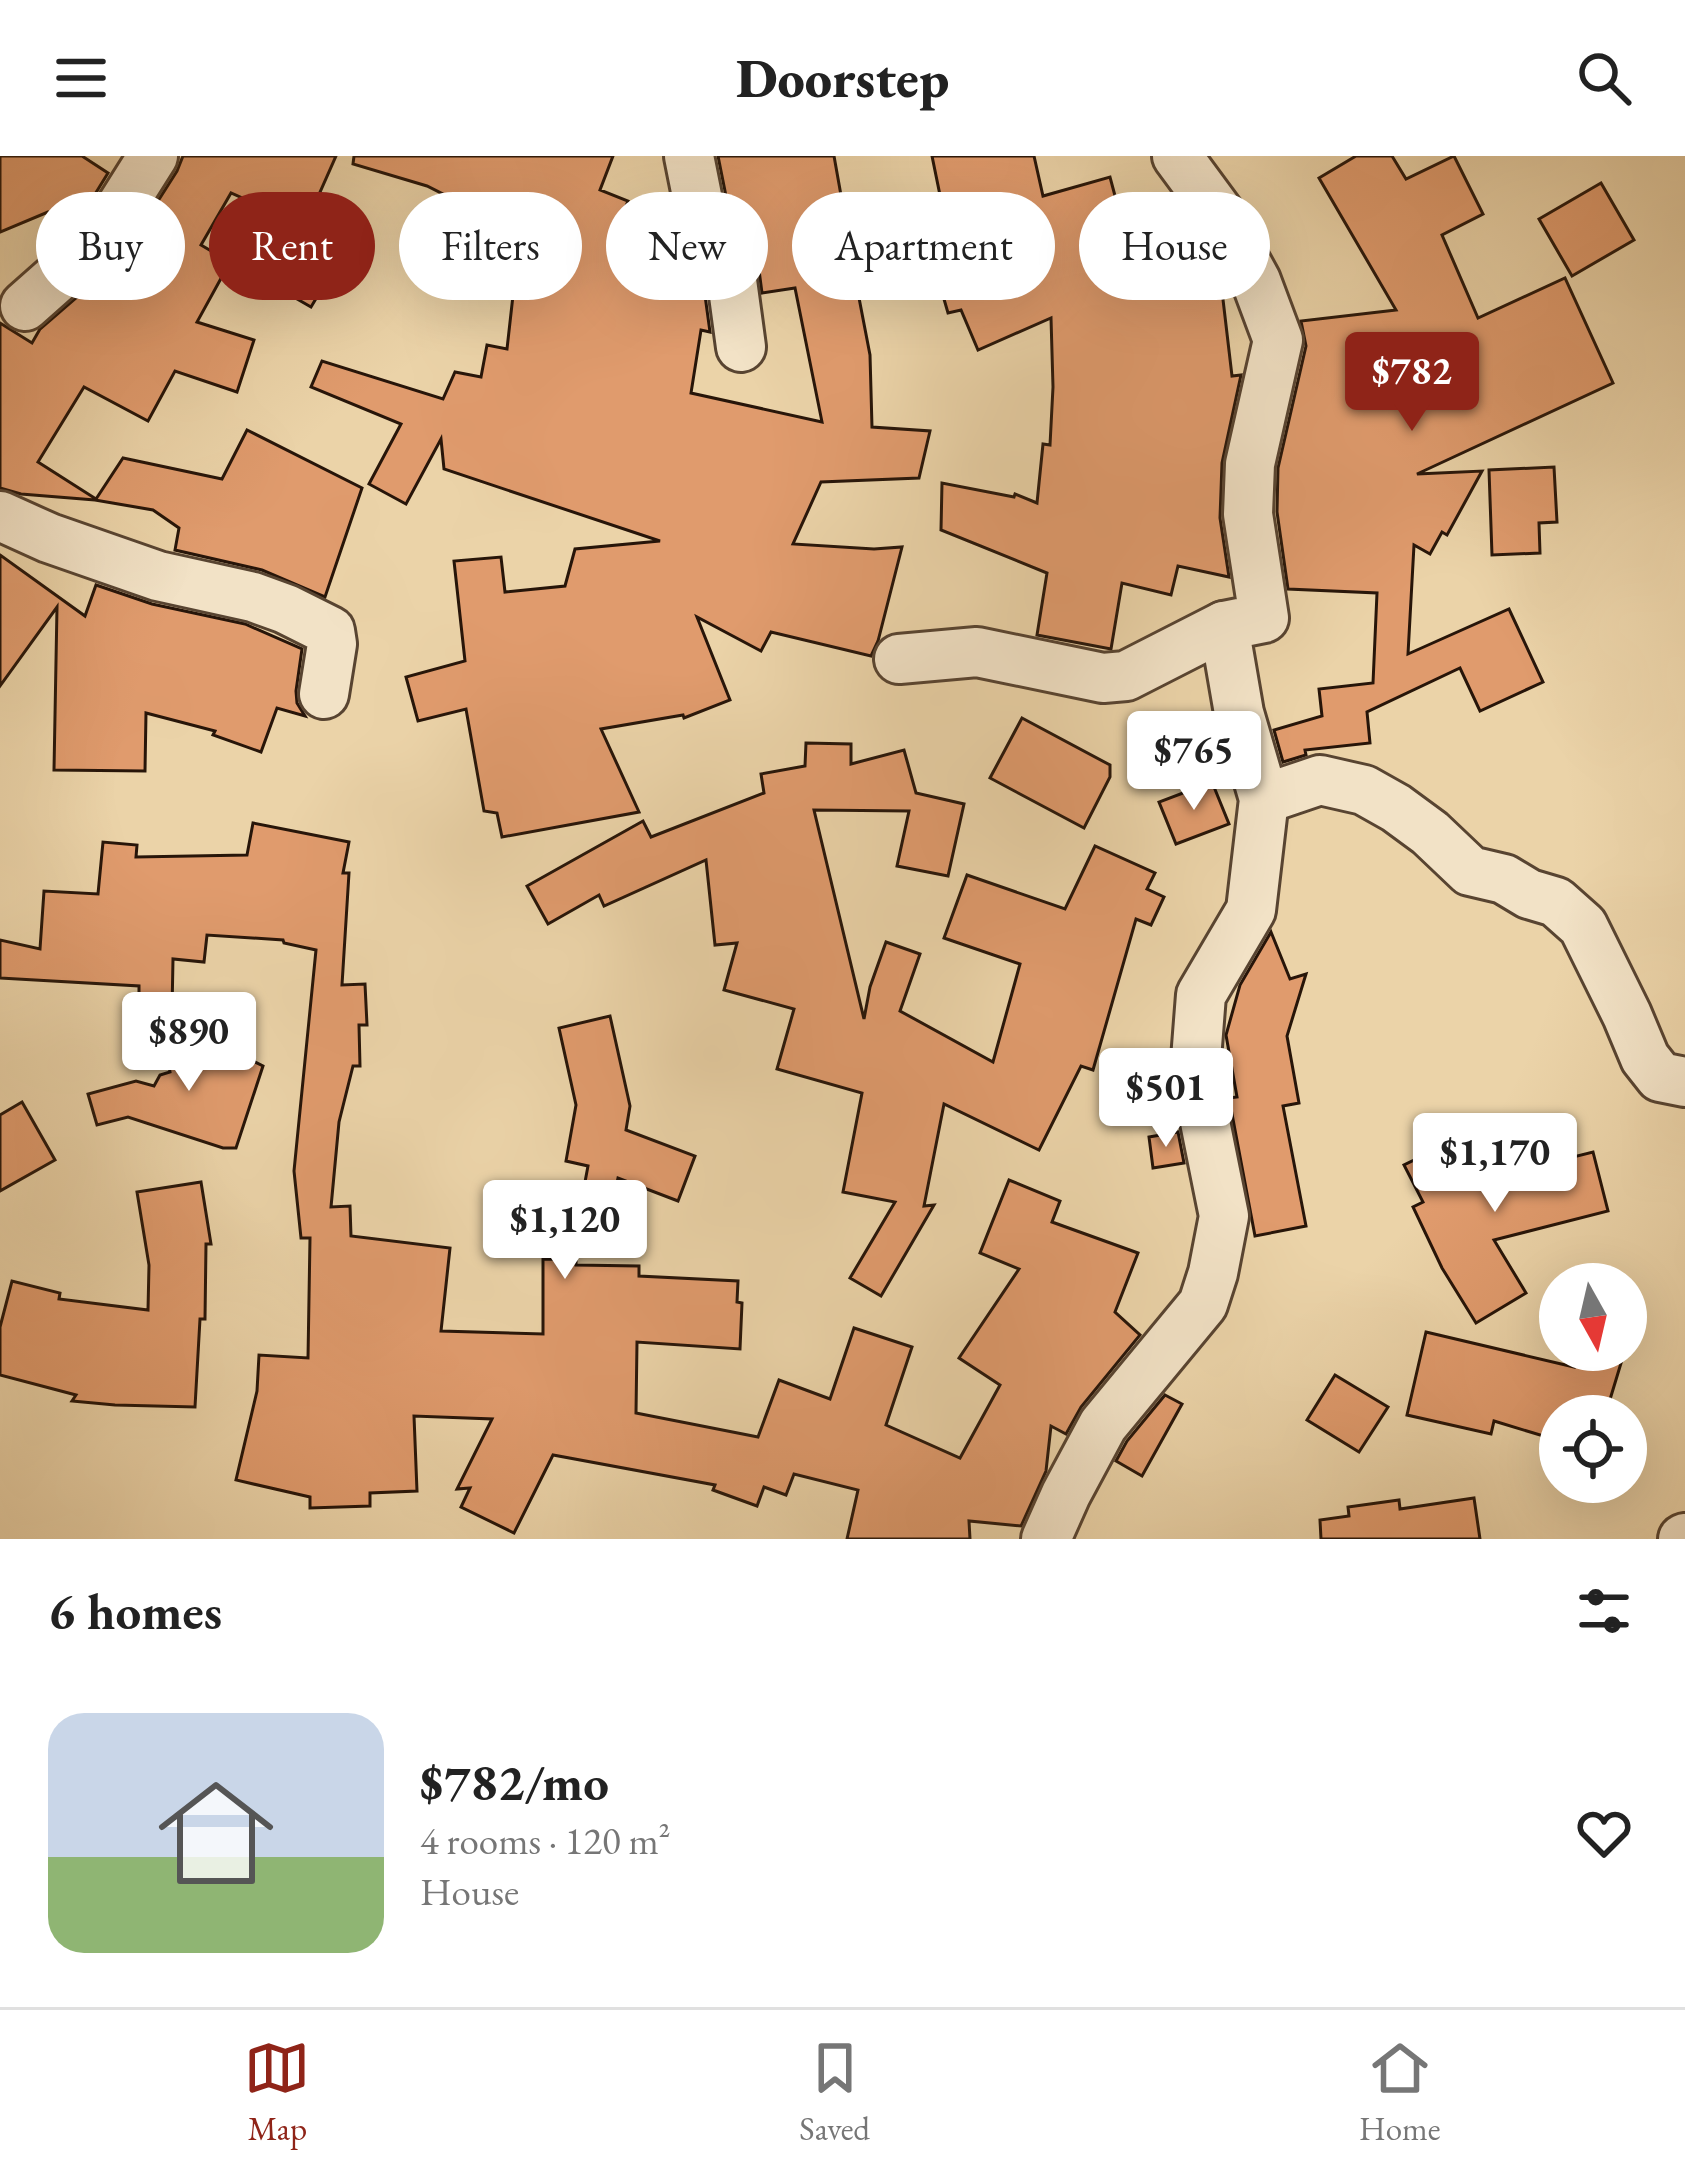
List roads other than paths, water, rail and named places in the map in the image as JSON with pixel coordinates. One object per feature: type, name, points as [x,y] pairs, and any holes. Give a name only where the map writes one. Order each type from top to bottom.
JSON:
[{"type":"street","points":[[25,306],[107,229],[153,156]]},
{"type":"street","points":[[689,156],[704,231],[728,251],[741,347]]},
{"type":"street","points":[[899,659],[977,652],[1103,677],[1126,676],[1224,626],[1264,618],[1248,514],[1250,464],[1278,340],[1256,281],[1219,213],[1177,156]]},
{"type":"street","points":[[0,516],[158,576],[269,603],[330,632],[324,694]]},
{"type":"street","points":[[1046,1539],[1103,1425],[1203,1304],[1214,1273],[1225,1216],[1195,1072],[1201,995],[1251,910],[1264,799],[1239,713],[1224,626]]},
{"type":"street","points":[[1264,799],[1320,780],[1364,790],[1430,832],[1470,871],[1504,879],[1529,894],[1556,902],[1583,926],[1645,1058],[1660,1077],[1685,1082]]}]
